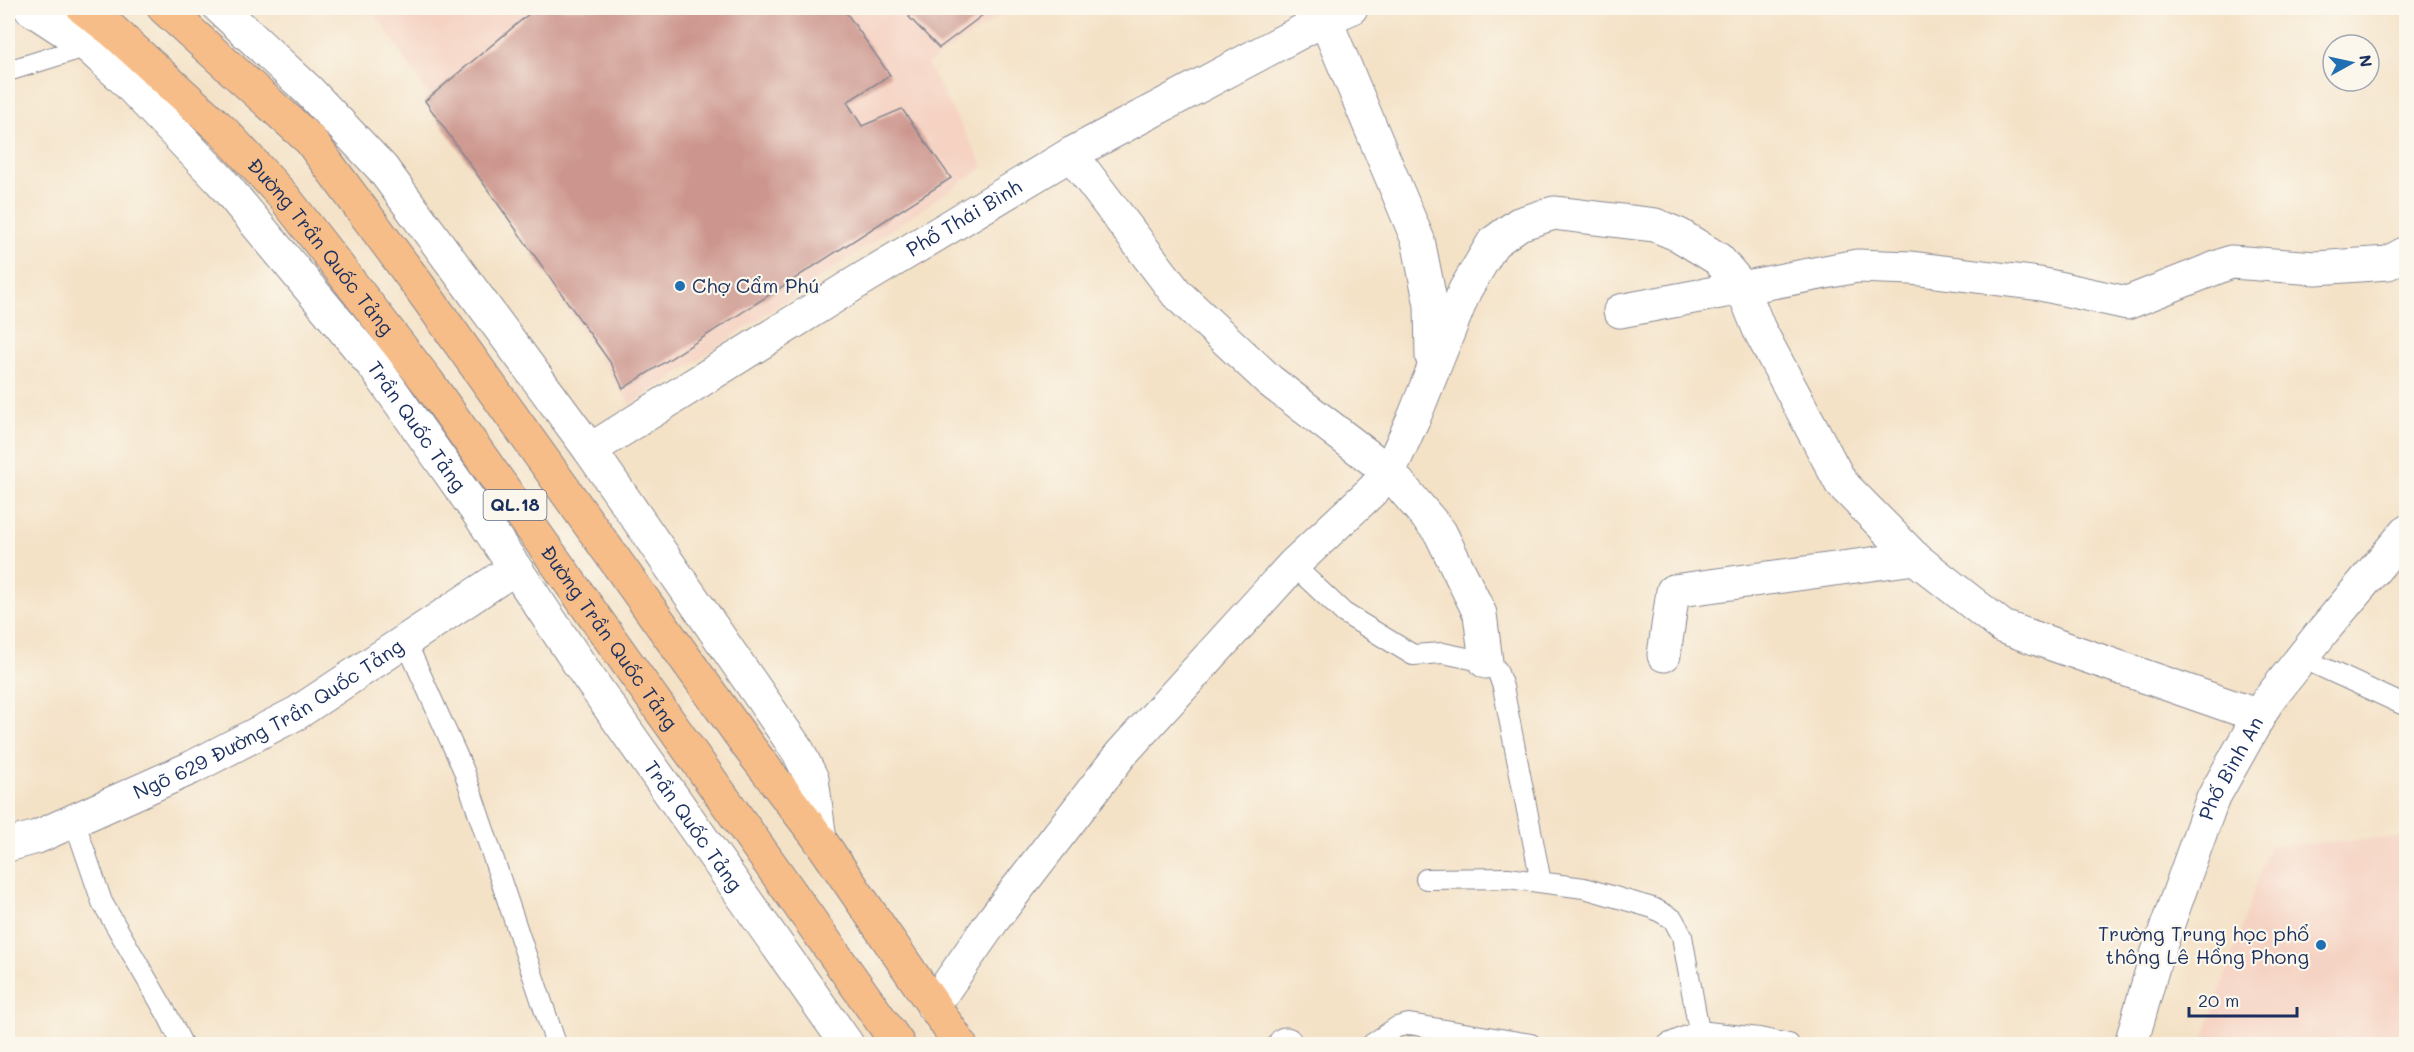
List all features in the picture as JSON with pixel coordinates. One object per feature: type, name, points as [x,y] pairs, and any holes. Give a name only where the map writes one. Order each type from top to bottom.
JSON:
[{"type":"highway","name":"Đường Trần Quốc Tảng","points":[[83,8],[112,30],[224,132],[284,197],[427,381],[898,1044]]},
{"type":"highway","name":"QL.18","points":[[164,8],[310,140],[425,295],[751,750],[820,840],[960,1044]]},
{"type":"street","name":"Trần Quốc Tảng","points":[[30,8],[88,46],[122,77],[221,181],[374,366],[586,674],[847,1044]]},
{"type":"street","points":[[220,8],[308,90],[382,168],[590,450],[798,751],[812,779],[820,840]]},
{"type":"street","points":[[1338,13],[1418,240],[1431,305],[1432,371]]},
{"type":"street","name":"Phố Thái Bình","points":[[590,450],[859,281],[1071,154],[1338,13]]},
{"type":"street","points":[[1071,154],[1177,294],[1270,381],[1389,472],[1440,532],[1480,614],[1486,662]]},
{"type":"street","points":[[933,1006],[993,920],[1121,754],[1293,566],[1374,490],[1389,472],[1466,290],[1493,243],[1519,224],[1554,213],[1655,225],[1679,235],[1718,259],[1742,287],[1759,329],[1841,483],[1915,558],[2003,627],[2259,716]]},
{"type":"street","points":[[1620,311],[1857,266],[1911,268],[2040,284],[2127,303],[2231,262],[2316,268],[2388,263],[2406,253]]},
{"type":"street","name":"Phố Bình An","points":[[2131,1044],[2154,963],[2212,800],[2267,702],[2406,532]]},
{"type":"street","points":[[1664,655],[1673,591],[1915,558]]},
{"type":"street","name":"Ngõ 629 Đường Trần Quốc Tảng","points":[[8,845],[37,837],[191,768],[297,713],[515,568]]},
{"type":"lane","points":[[8,71],[88,46]]},
{"type":"lane","points":[[1293,566],[1344,613],[1413,655],[1443,653],[1486,662],[1497,670],[1503,687],[1542,882]]},
{"type":"lane","points":[[406,642],[464,771],[556,1044]]},
{"type":"lane","points":[[2302,658],[2406,706]]},
{"type":"lane","points":[[74,820],[102,902],[182,1044]]},
{"type":"lane","points":[[1426,879],[1508,878],[1584,888],[1653,908],[1673,919],[1682,936],[1700,1031]]},
{"type":"lane","points":[[1372,1044],[1397,1027],[1409,1024],[1531,1044]]},
{"type":"lane","points":[[1668,1044],[1700,1031],[1789,1044]]},
{"type":"shaded area","name":"Chợ Cẩm Phú","points":[[366,8],[1011,8],[927,64],[984,167],[631,405],[380,21]]},
{"type":"shaded area","name":"Trường Trung học phổ thông Lê Hồng Phong","points":[[2406,837],[2406,1044],[2202,1044],[2269,846]]},
{"type":"building","name":"Chợ Cẩm Phú","points":[[536,8],[843,8],[890,75],[847,102],[862,126],[902,109],[951,178],[623,389],[612,365],[425,101]]},
{"type":"building","points":[[918,8],[992,8],[939,48],[909,17]]},
{"type":"place","name":"Chợ Cẩm Phú","points":[[680,286]]},
{"type":"place","name":"Trường Trung học phổ thông Lê Hồng Phong","points":[[2321,945]]}]
